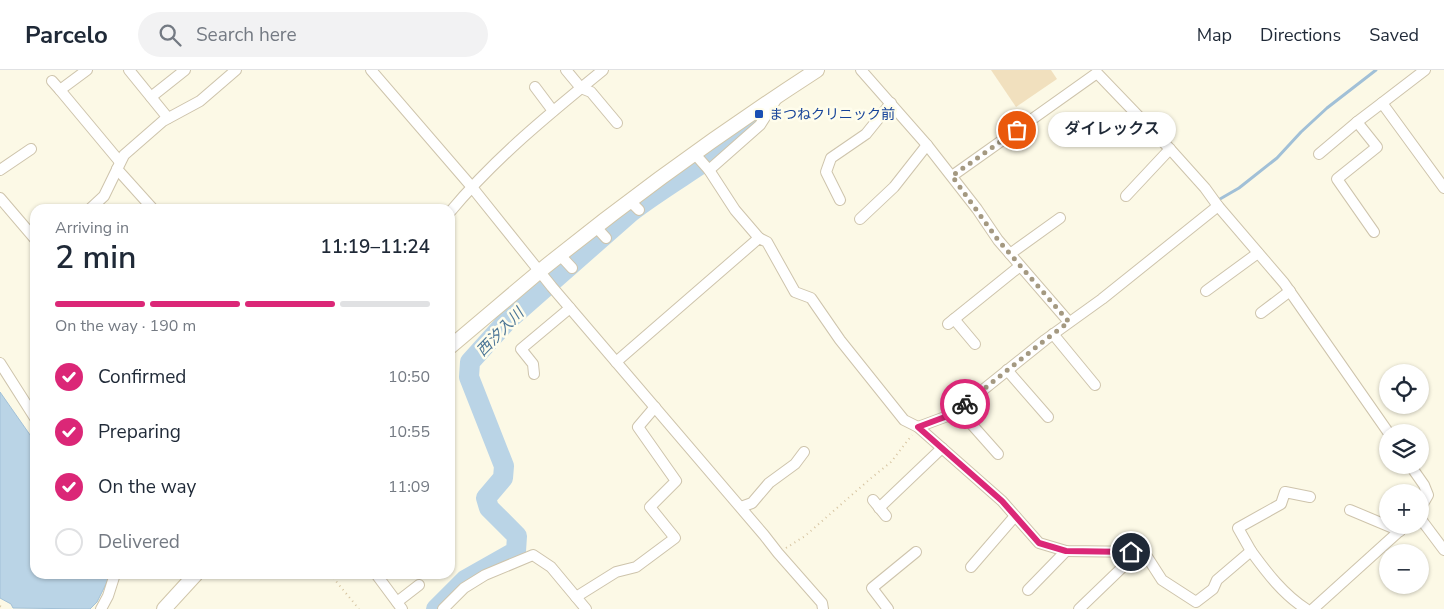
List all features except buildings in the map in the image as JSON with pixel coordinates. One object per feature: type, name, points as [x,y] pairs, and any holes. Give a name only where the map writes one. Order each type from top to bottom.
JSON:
[{"type":"street","points":[[60,90],[87,70]]},
{"type":"street","points":[[128,70],[168,118]]},
{"type":"street","points":[[151,97],[185,70]]},
{"type":"street","points":[[95,204],[104,196],[124,155],[163,121],[200,101],[236,70]]},
{"type":"street","points":[[371,70],[471,186],[570,308],[822,603],[824,609]]},
{"type":"street","points":[[566,70],[581,88],[591,92],[617,123]]},
{"type":"street","points":[[455,206],[471,186],[553,111],[604,70]]},
{"type":"street","points":[[455,343],[546,279],[696,155],[781,93],[818,70]]},
{"type":"street","points":[[861,70],[927,145],[998,240],[1069,322]]},
{"type":"street","points":[[1319,154],[1425,70]]},
{"type":"street","points":[[952,176],[1097,73],[1205,188],[1290,291],[1382,424]]},
{"type":"street","points":[[52,81],[149,204]]},
{"type":"street","points":[[535,87],[553,111]]},
{"type":"street","points":[[708,168],[760,125],[781,93]]},
{"type":"street","points":[[1382,103],[1444,188]]},
{"type":"street","points":[[840,200],[826,172],[831,158],[866,134],[891,104]]},
{"type":"street","points":[[1358,122],[1377,147],[1337,178],[1374,232]]},
{"type":"street","points":[[860,219],[894,187],[927,145]]},
{"type":"street","points":[[0,170],[31,149]]},
{"type":"street","points":[[1126,196],[1170,149]]},
{"type":"street","points":[[696,155],[708,168],[735,210],[759,238],[768,242],[794,292],[810,298],[840,340],[904,420],[918,427],[1002,501],[1039,543],[1066,551],[1144,552],[1162,580],[1196,602],[1213,589],[1217,580],[1251,551]]},
{"type":"street","points":[[0,198],[30,233]]},
{"type":"street","points":[[918,427],[953,414],[1053,334],[1102,299],[1218,206]]},
{"type":"street","points":[[1010,254],[1060,218]]},
{"type":"street","points":[[616,362],[759,238]]},
{"type":"street","points":[[1206,291],[1258,253]]},
{"type":"street","points":[[974,344],[951,322],[1020,266]]},
{"type":"street","points":[[1261,313],[1290,291]]},
{"type":"street","points":[[534,374],[533,364],[521,349],[570,308]]},
{"type":"street","points":[[1053,334],[1095,385]]},
{"type":"street","points":[[0,364],[30,410]]},
{"type":"street","points":[[1007,370],[1048,417]]},
{"type":"street","points":[[576,597],[616,572],[636,567],[675,538],[650,507],[676,481],[638,428],[656,407]]},
{"type":"street","points":[[958,409],[998,454]]},
{"type":"street","points":[[879,508],[942,448]]},
{"type":"street","points":[[741,507],[752,504],[769,483],[795,464],[804,452]]},
{"type":"street","points":[[1306,609],[1293,601],[1266,572],[1238,528],[1281,504],[1285,492],[1310,497]]},
{"type":"street","points":[[1350,510],[1379,520]]},
{"type":"street","points":[[971,567],[1015,516]]},
{"type":"street","points":[[1429,530],[1444,550]]},
{"type":"street","points":[[1313,609],[1396,534]]},
{"type":"street","points":[[1028,590],[1066,551]]},
{"type":"street","points":[[888,609],[872,588],[916,552]]},
{"type":"street","points":[[1079,609],[1131,560],[1131,552]]},
{"type":"street","points":[[443,609],[464,588],[485,575],[533,555],[551,568],[586,609]]},
{"type":"street","points":[[101,609],[113,579]]},
{"type":"street","points":[[164,609],[191,579]]},
{"type":"street","points":[[380,579],[400,605],[419,585]]},
{"type":"path","points":[[778,553],[805,536],[891,462],[918,427]]},
{"type":"path","points":[[334,579],[358,609]]},
{"type":"path","points":[[0,606],[4,609]]},
{"type":"water","points":[[0,392],[30,435],[30,579],[108,579],[97,602],[90,609],[13,608],[11,604],[0,598]]},
{"type":"waterway","points":[[1220,199],[1239,188],[1277,158],[1327,108],[1376,70]]},
{"type":"waterway","name":"西汐入川","points":[[436,609],[465,580],[516,551],[517,536],[489,508],[486,498],[503,478],[504,466],[469,377],[470,362],[506,322],[631,212],[708,160],[752,126]]},
{"type":"way so far","points":[[965,404],[1069,322],[998,240],[952,176],[1017,130]]},
{"type":"place","name":"まつねクリニック前","points":[[759,114]]},
{"type":"place","name":"ダイレックス","points":[[1017,130]]},
{"type":"route","points":[[965,404],[953,414],[918,427],[1002,501],[1039,543],[1066,551],[1131,552]]}]
